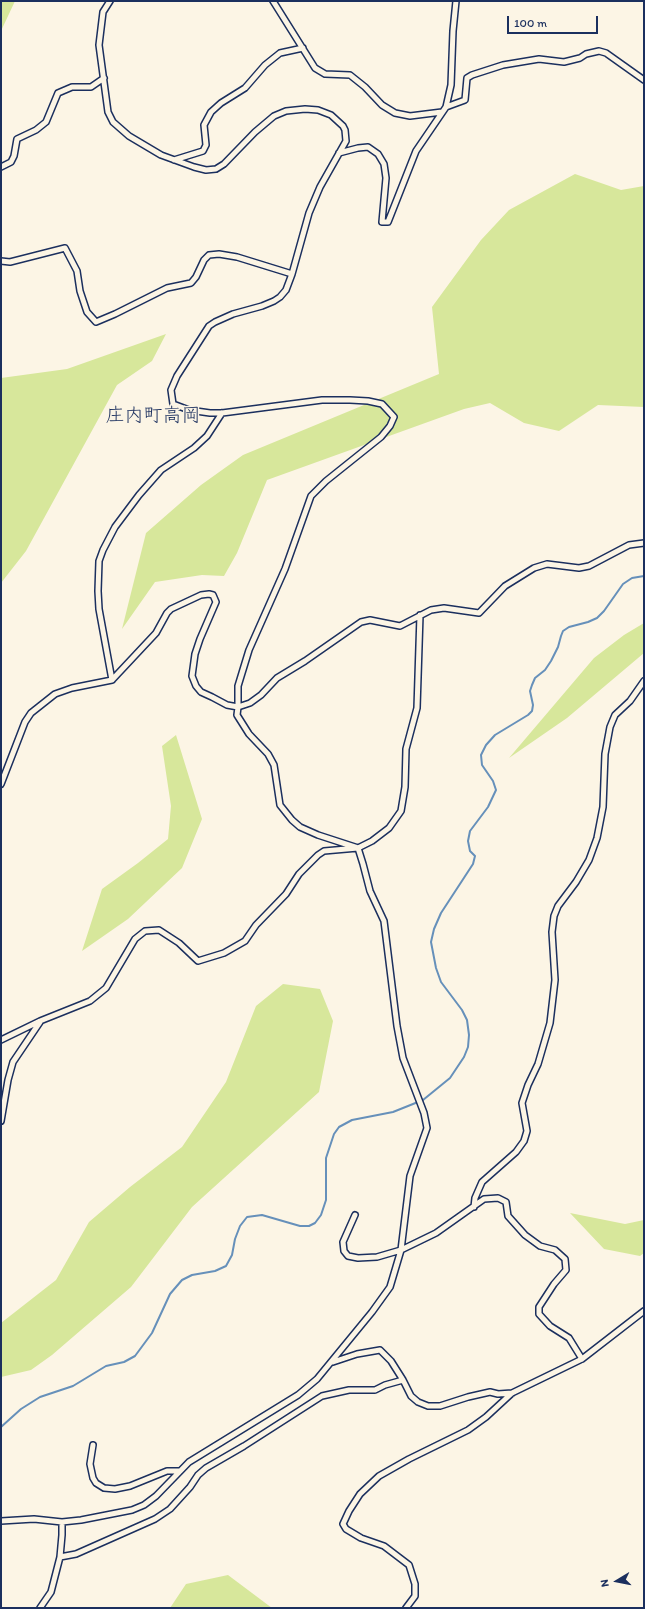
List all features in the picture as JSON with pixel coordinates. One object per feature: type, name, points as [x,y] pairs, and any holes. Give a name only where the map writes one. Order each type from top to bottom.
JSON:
[{"type":"street","points":[[110,1],[103,12],[99,44],[108,112],[113,122],[129,136],[161,155],[206,170],[216,169],[224,164],[255,132],[274,116],[286,111],[305,109],[318,110],[331,115],[343,126],[346,141],[320,187],[308,214],[292,274],[286,290],[280,298],[274,301],[233,314],[214,322],[177,376],[171,390],[173,404],[189,410],[222,412],[322,400],[350,400],[368,401],[382,404],[394,417],[390,426],[381,437],[326,481],[311,496],[285,569],[249,650],[238,686],[237,715],[242,725],[268,754],[274,765],[280,805],[292,820],[300,826],[318,835],[358,848]]},
{"type":"street","points":[[273,1],[315,68],[325,74],[350,75],[382,105],[395,113],[410,116],[442,112]]},
{"type":"street","points":[[339,153],[368,147],[378,154],[384,164],[386,178],[382,222],[388,222],[416,152],[446,107],[451,85],[453,31],[456,1]]},
{"type":"street","points":[[174,160],[203,151],[206,146],[204,125],[211,112],[245,88],[265,65],[280,53],[303,48]]},
{"type":"street","points":[[446,107],[465,100],[467,78],[472,75],[503,65],[538,59],[564,62],[599,51],[606,53],[644,80]]},
{"type":"street","points":[[1,167],[11,162],[14,156],[17,139],[36,130],[46,122],[58,93],[72,87],[91,86],[104,78]]},
{"type":"street","points":[[1,261],[10,262],[65,248],[77,271],[80,291],[87,312],[96,322],[167,288],[191,283],[196,277],[204,260],[209,255],[219,254],[237,257],[292,274]]},
{"type":"street","points":[[112,680],[99,609],[99,561],[103,550],[115,527],[138,495],[161,470],[194,448],[207,436],[222,412]]},
{"type":"street","points":[[1,784],[25,722],[31,713],[55,694],[72,688],[112,680],[156,633],[167,613],[171,609],[201,595],[213,595],[216,602],[195,654],[192,676],[196,686],[201,692],[238,707],[250,703],[261,695],[277,678],[305,661],[362,622],[370,620],[400,626],[431,610],[444,608],[479,613],[505,586],[534,568],[547,564],[579,568],[589,566],[629,545],[644,543]]},
{"type":"street","points":[[1,1040],[40,1021],[90,1001],[106,988],[135,939],[145,931],[159,930],[179,943],[198,961],[224,953],[244,941],[256,925],[286,894],[299,874],[318,855],[324,851],[358,848],[372,841],[390,828],[401,811],[406,787],[406,749],[417,708],[420,615]]},
{"type":"street","points":[[474,1207],[475,1198],[482,1182],[516,1152],[524,1141],[527,1131],[522,1103],[528,1085],[538,1064],[550,1023],[555,980],[552,932],[554,916],[558,906],[576,882],[589,860],[597,838],[603,807],[605,754],[610,727],[615,715],[630,701],[644,681]]},
{"type":"street","points":[[1,1521],[34,1519],[62,1522],[81,1520],[132,1510],[144,1505],[156,1496],[189,1462],[298,1395],[317,1379],[372,1312],[390,1287],[401,1250],[410,1176],[427,1128],[424,1113],[403,1058],[397,1026],[384,920],[370,891],[358,848]]},
{"type":"street","points":[[1,1121],[8,1080],[13,1062],[40,1021]]},
{"type":"street","points":[[355,1215],[343,1242],[344,1251],[348,1256],[358,1258],[377,1257],[401,1250],[436,1233],[484,1199],[498,1198],[506,1202],[508,1216],[524,1235],[540,1246],[555,1250],[565,1259],[566,1270],[554,1284],[540,1307],[539,1314],[550,1326],[569,1338],[582,1359]]},
{"type":"street","points":[[406,1608],[415,1596],[415,1584],[409,1565],[384,1546],[367,1541],[346,1528],[343,1524],[360,1494],[379,1476],[409,1459],[468,1430],[486,1417],[512,1393],[582,1359],[644,1311]]},
{"type":"street","points":[[332,1362],[357,1354],[380,1350],[390,1361],[403,1380],[411,1396],[418,1402],[428,1406],[440,1406],[490,1392],[498,1394],[512,1393]]},
{"type":"street","points":[[60,1557],[76,1554],[155,1519],[170,1509],[190,1487],[198,1475],[206,1468],[244,1446],[322,1396],[349,1390],[375,1390],[385,1385],[403,1380]]},
{"type":"street","points":[[93,1445],[90,1464],[93,1478],[96,1483],[104,1488],[115,1489],[130,1486],[167,1471],[180,1471]]},
{"type":"street","points":[[40,1608],[51,1592],[60,1557],[62,1522]]},
{"type":"green space","points":[[1,1],[15,1],[1,31]]},
{"type":"green space","points":[[575,174],[621,190],[644,186],[644,407],[598,405],[559,431],[524,423],[490,403],[464,409],[267,480],[237,553],[224,576],[202,575],[155,582],[122,629],[146,533],[201,485],[243,455],[439,374],[432,307],[481,240],[509,210]]},
{"type":"green space","points":[[166,334],[152,361],[117,385],[26,551],[1,583],[1,378],[67,369]]},
{"type":"green space","points":[[644,623],[644,653],[567,718],[509,758],[594,658],[624,635]]},
{"type":"green space","points":[[176,735],[202,819],[182,868],[128,919],[82,951],[102,889],[168,839],[171,806],[162,746]]},
{"type":"green space","points":[[283,984],[320,989],[333,1021],[319,1092],[192,1207],[131,1287],[52,1355],[31,1370],[1,1377],[1,1323],[56,1280],[89,1222],[130,1187],[182,1147],[226,1082],[256,1006]]},
{"type":"green space","points":[[570,1213],[625,1224],[644,1220],[644,1253],[640,1256],[604,1249]]},
{"type":"green space","points":[[228,1575],[272,1608],[170,1608],[186,1584]]},
{"type":"waterway","points":[[1,1427],[21,1409],[40,1397],[73,1386],[106,1366],[124,1362],[135,1356],[152,1333],[170,1294],[182,1280],[192,1275],[215,1271],[226,1266],[232,1255],[235,1239],[240,1226],[247,1217],[262,1215],[300,1226],[309,1226],[315,1223],[321,1215],[326,1200],[326,1158],[334,1134],[339,1127],[352,1120],[393,1112],[423,1100],[450,1078],[464,1057],[468,1047],[469,1035],[467,1020],[462,1010],[441,982],[436,968],[431,942],[434,929],[441,913],[473,864],[475,856],[470,851],[468,841],[470,831],[488,807],[496,790],[493,781],[482,765],[481,755],[486,745],[495,735],[532,711],[533,705],[530,691],[532,685],[535,678],[545,670],[551,661],[558,647],[563,631],[569,627],[597,618],[604,611],[623,584],[632,578],[644,576]]},
{"type":"district","name":"庄内町高岡","points":[[153,416]]}]
